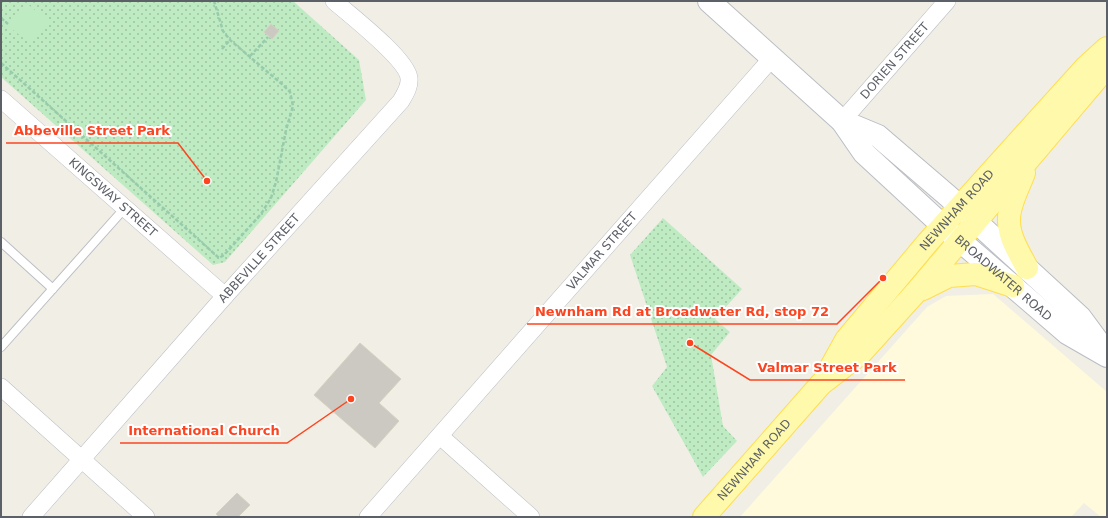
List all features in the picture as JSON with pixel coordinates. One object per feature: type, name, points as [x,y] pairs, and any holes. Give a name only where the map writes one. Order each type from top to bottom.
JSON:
[{"type":"main road","name":"BROADWATER ROAD","points":[[709,1],[842,120],[864,153],[943,226],[1067,333],[1107,355]]},
{"type":"main road","name":"NEWNHAM ROAD","points":[[821,384],[846,340],[960,206],[1085,68],[1107,48]]},
{"type":"main road","name":"NEWNHAM ROAD","points":[[704,517],[821,384],[861,353],[917,291],[1100,76],[1107,64]]},
{"type":"main road","name":"BROADWATER ROAD","points":[[842,120],[878,136],[960,206],[1080,317],[1107,355]]},
{"type":"main road","points":[[1027,268],[1012,239],[1009,221],[1014,199],[1030,159]]},
{"type":"main road","points":[[917,291],[949,276],[976,274],[1013,286]]},
{"type":"street","name":"ABBEVILLE STREET","points":[[31,517],[225,296],[401,101],[408,87],[409,77],[403,65],[388,49],[334,1]]},
{"type":"street","name":"DORIEN STREET","points":[[842,120],[947,1]]},
{"type":"street","name":"VALMAR STREET","points":[[368,517],[772,58]]},
{"type":"street","name":"KINGSWAY STREET","points":[[1,99],[124,209],[225,296]]},
{"type":"street","points":[[1,387],[146,517]]},
{"type":"street","points":[[440,436],[531,517]]},
{"type":"lane","points":[[1,347],[124,209]]},
{"type":"lane","points":[[1,242],[53,289]]},
{"type":"path","points":[[1,62],[219,258],[224,256],[261,214],[270,198],[276,182],[286,130],[293,106],[290,92],[230,40],[223,31],[214,1]]},
{"type":"path","points":[[1,18],[8,24]]},
{"type":"path","points":[[250,56],[268,37]]},
{"type":"path","points":[[222,49],[230,40]]},
{"type":"shaded area","points":[[993,294],[1107,392],[1107,517],[1101,517],[1084,503],[1071,517],[740,517],[927,307],[946,296]]},
{"type":"green space","points":[[1,1],[293,1],[359,60],[366,100],[225,262],[213,265],[1,77]]},
{"type":"green space","points":[[26,3],[49,21],[31,44],[8,26]]},
{"type":"green space","points":[[663,218],[742,289],[715,319],[730,332],[711,355],[723,426],[737,441],[703,477],[652,386],[667,367],[630,255]]},
{"type":"building","points":[[271,24],[279,31],[272,39],[264,32]]},
{"type":"building","points":[[360,343],[401,379],[379,403],[399,421],[375,448],[314,395]]},
{"type":"building","points":[[237,493],[250,505],[238,517],[219,517],[216,514]]},
{"type":"place","name":"Abbeville Street Park","points":[[207,181]]},
{"type":"place","name":"Newnham Rd at Broadwater Rd, stop 72","points":[[883,278]]},
{"type":"place","name":"Valmar Street Park","points":[[690,343]]},
{"type":"place","name":"International Church","points":[[351,399]]}]
